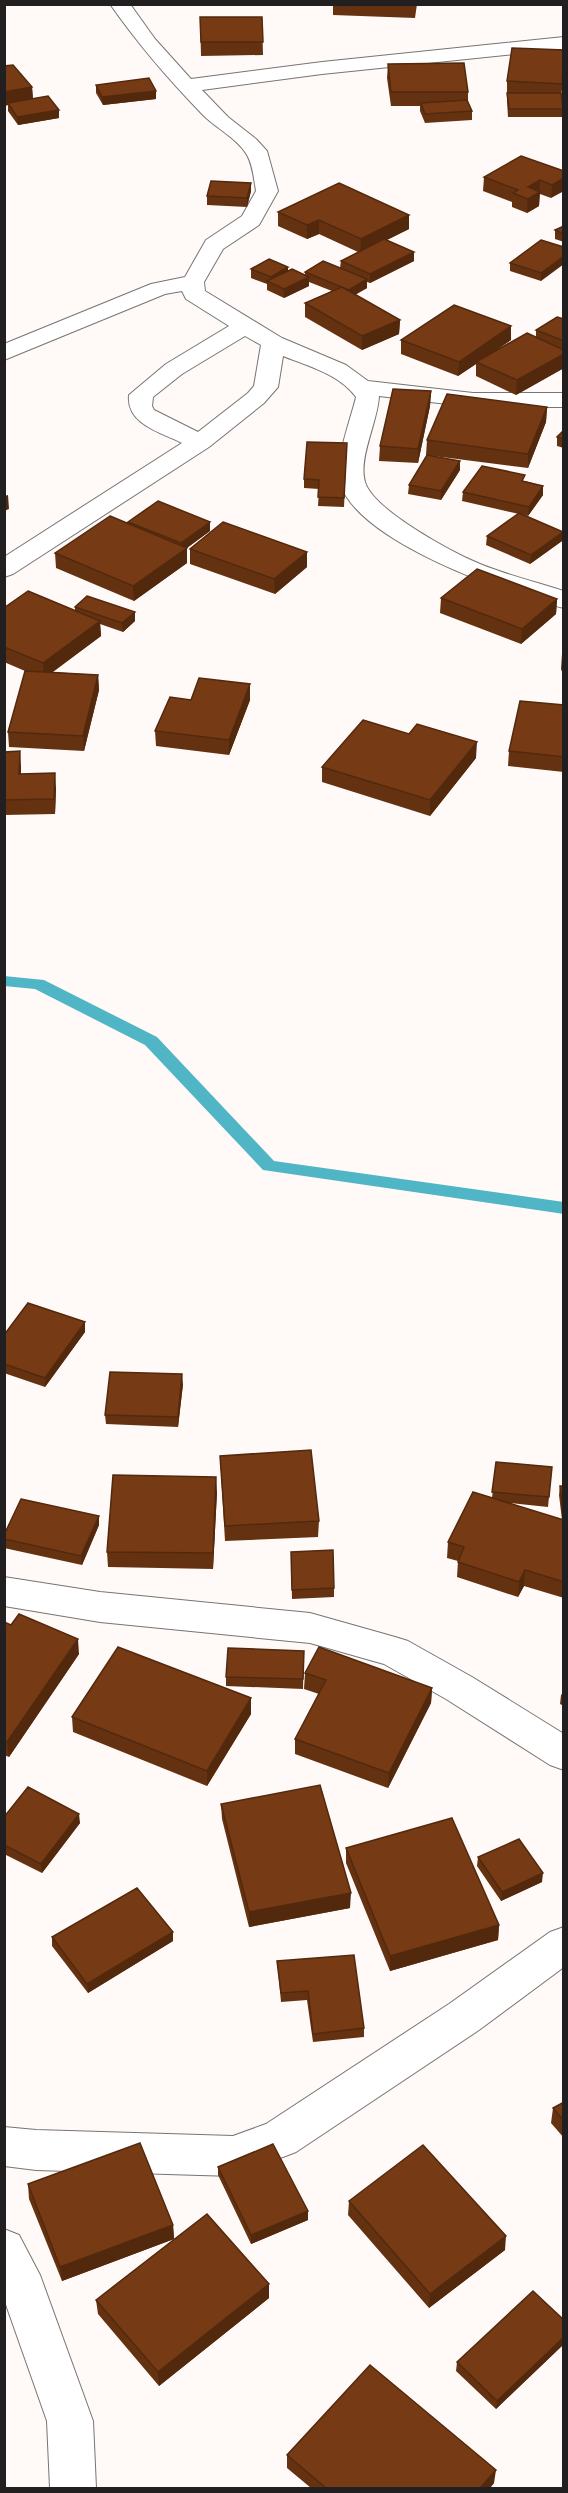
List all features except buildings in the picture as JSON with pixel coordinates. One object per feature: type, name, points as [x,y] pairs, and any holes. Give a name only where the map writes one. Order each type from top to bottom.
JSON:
[{"type":"street","points":[[120,4],[148,43],[186,86],[221,121],[249,143],[259,156],[267,191],[251,220],[214,245],[193,282],[194,294],[245,327],[327,366],[362,387],[473,400],[564,400]]},
{"type":"street","points":[[186,86],[322,68],[564,43]]},
{"type":"street","points":[[4,353],[159,289],[193,282]]},
{"type":"street","points":[[200,442],[145,415],[140,406],[141,395],[174,369],[245,327]]},
{"type":"street","points":[[4,569],[200,442],[256,398],[266,387],[273,341]]},
{"type":"street","points":[[362,387],[368,397],[351,470],[353,484],[363,499],[387,523],[470,569],[564,600]]},
{"type":"street","points":[[4,1591],[100,1607],[310,1628],[395,1652],[459,1688],[564,1754]]},
{"type":"street","points":[[4,2146],[36,2150],[233,2156],[281,2138],[464,2017],[564,1944]]},
{"type":"street","points":[[4,2250],[18,2275],[52,2364],[70,2421],[73,2488]]},
{"type":"waterway","points":[[4,981],[38,984],[151,1041],[269,1166],[564,1208]]}]
